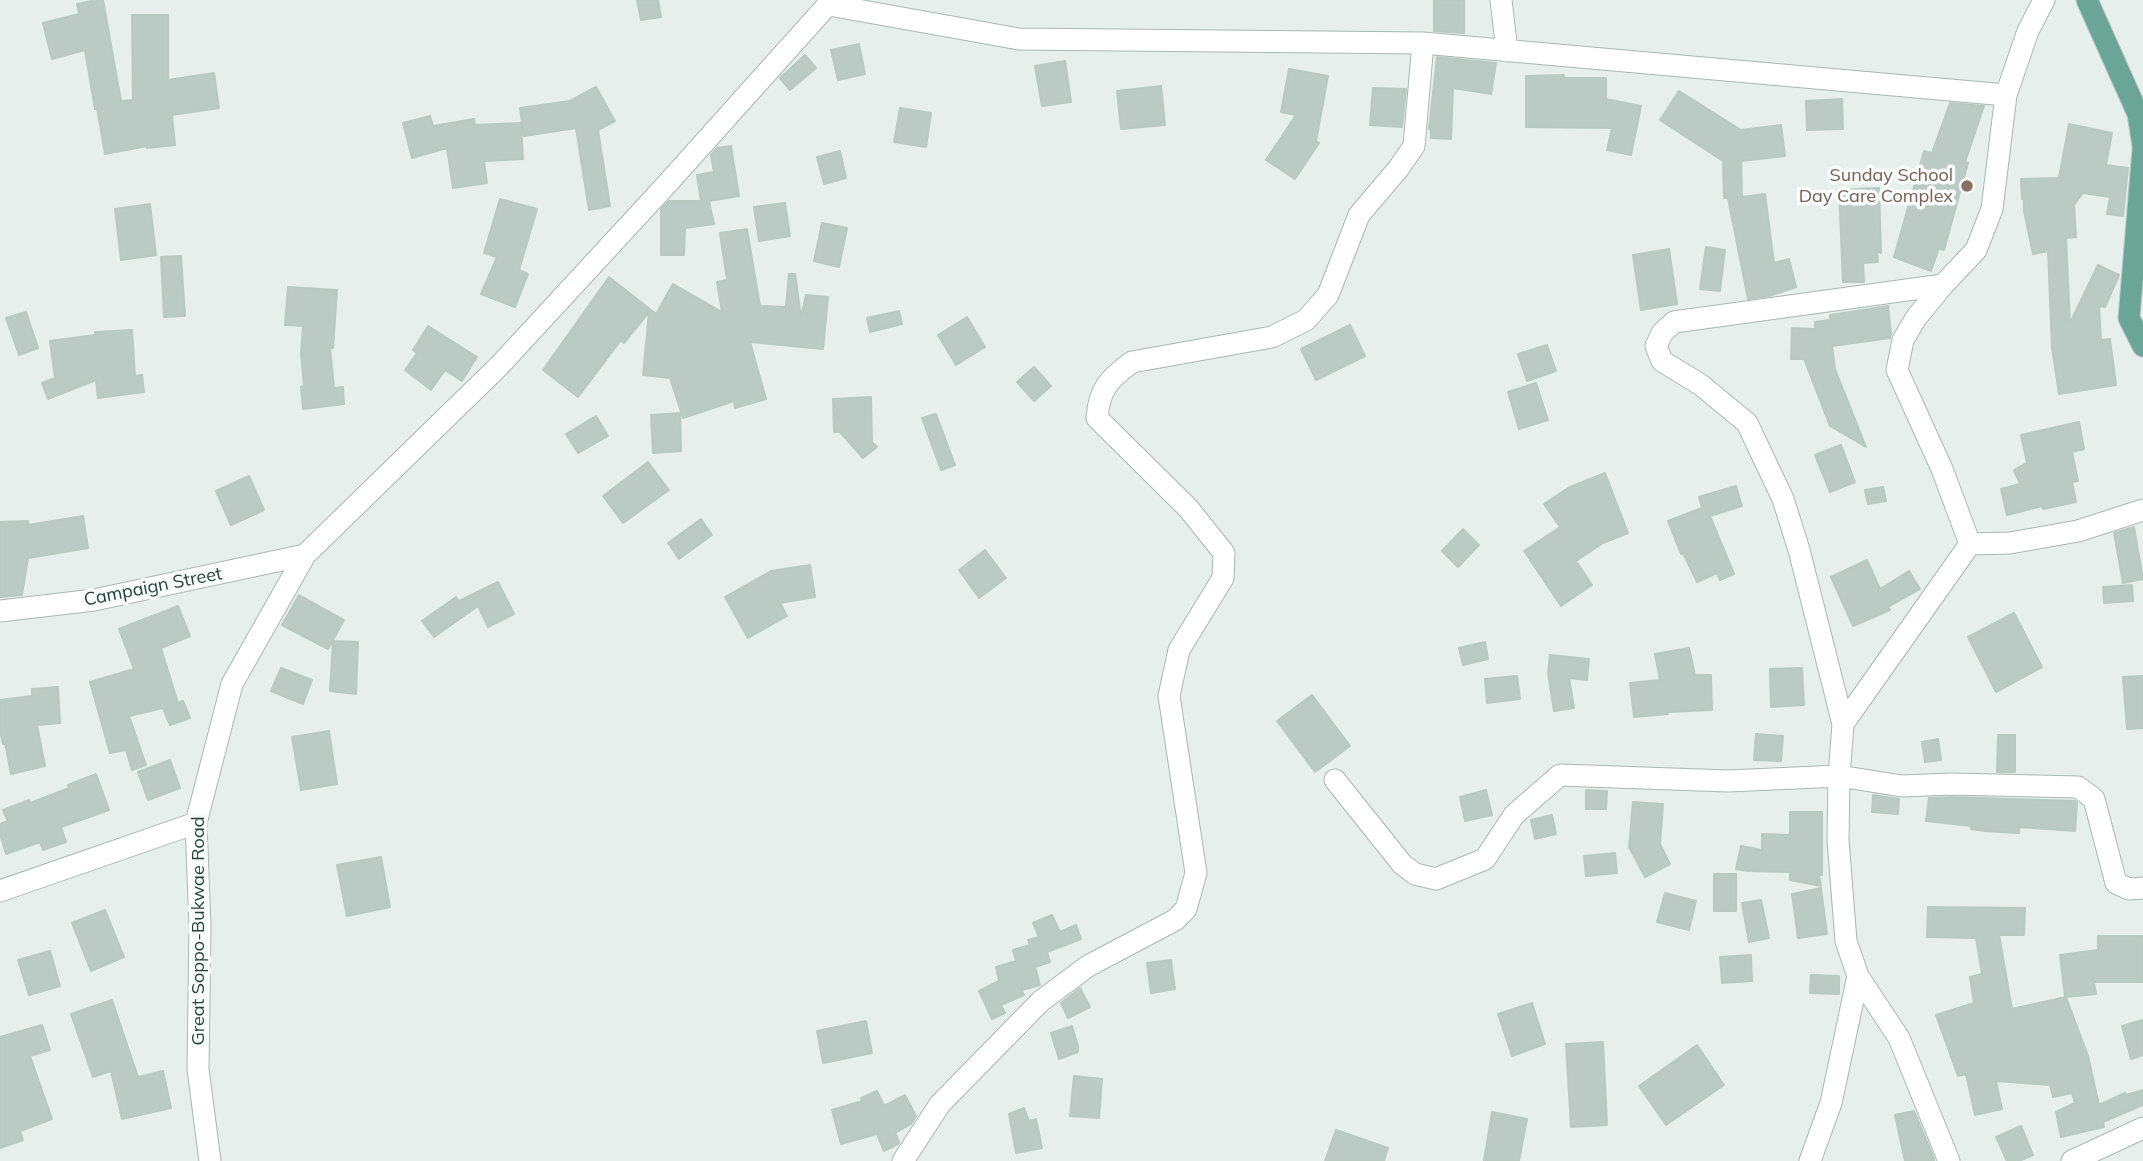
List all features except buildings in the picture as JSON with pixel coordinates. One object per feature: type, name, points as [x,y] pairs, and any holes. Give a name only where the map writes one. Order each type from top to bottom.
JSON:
[{"type":"main road","points":[[2087,0],[2140,114],[2143,147],[2129,318],[2143,346]]},
{"type":"street","points":[[1502,0],[1507,51]]},
{"type":"street","points":[[1970,544],[1942,469],[1897,370],[1903,340],[1916,318],[1976,250],[1992,209],[2006,96],[2028,31],[2044,0]]},
{"type":"street","points":[[830,3],[1019,38],[1423,43],[2006,96]]},
{"type":"street","name":"Great Soppo-Bukwae Road","points":[[210,1161],[198,1069],[200,926],[196,822],[232,684],[305,555],[499,366],[830,3]]},
{"type":"street","points":[[903,1161],[940,1104],[1041,1001],[1088,966],[1175,920],[1186,909],[1196,873],[1169,696],[1179,650],[1223,578],[1224,553],[1188,508],[1097,418],[1099,399],[1114,376],[1132,362],[1272,337],[1306,320],[1328,295],[1359,215],[1414,146],[1423,43]]},
{"type":"street","points":[[1943,285],[1674,322],[1662,333],[1656,346],[1662,361],[1701,385],[1747,423],[1783,499],[1843,724],[1838,840],[1846,941],[1858,976],[1899,1038],[1949,1161]]},
{"type":"street","points":[[1970,544],[2010,543],[2078,531],[2143,510]]},
{"type":"street","points":[[1843,724],[1970,544]]},
{"type":"street","name":"Campaign Street","points":[[0,611],[94,600],[305,555]]},
{"type":"street","points":[[1335,780],[1402,864],[1415,874],[1436,879],[1485,859],[1514,815],[1560,775],[1728,781],[1839,776],[1902,786],[1951,784],[2078,787],[2094,799],[2116,883],[2129,889],[2143,888]]},
{"type":"street","points":[[0,891],[196,822]]},
{"type":"street","points":[[1810,1161],[1831,1103],[1858,976]]},
{"type":"street","points":[[2072,1161],[2143,1128]]},
{"type":"place","name":"Sunday School Day Care Complex","points":[[1967,186]]}]
